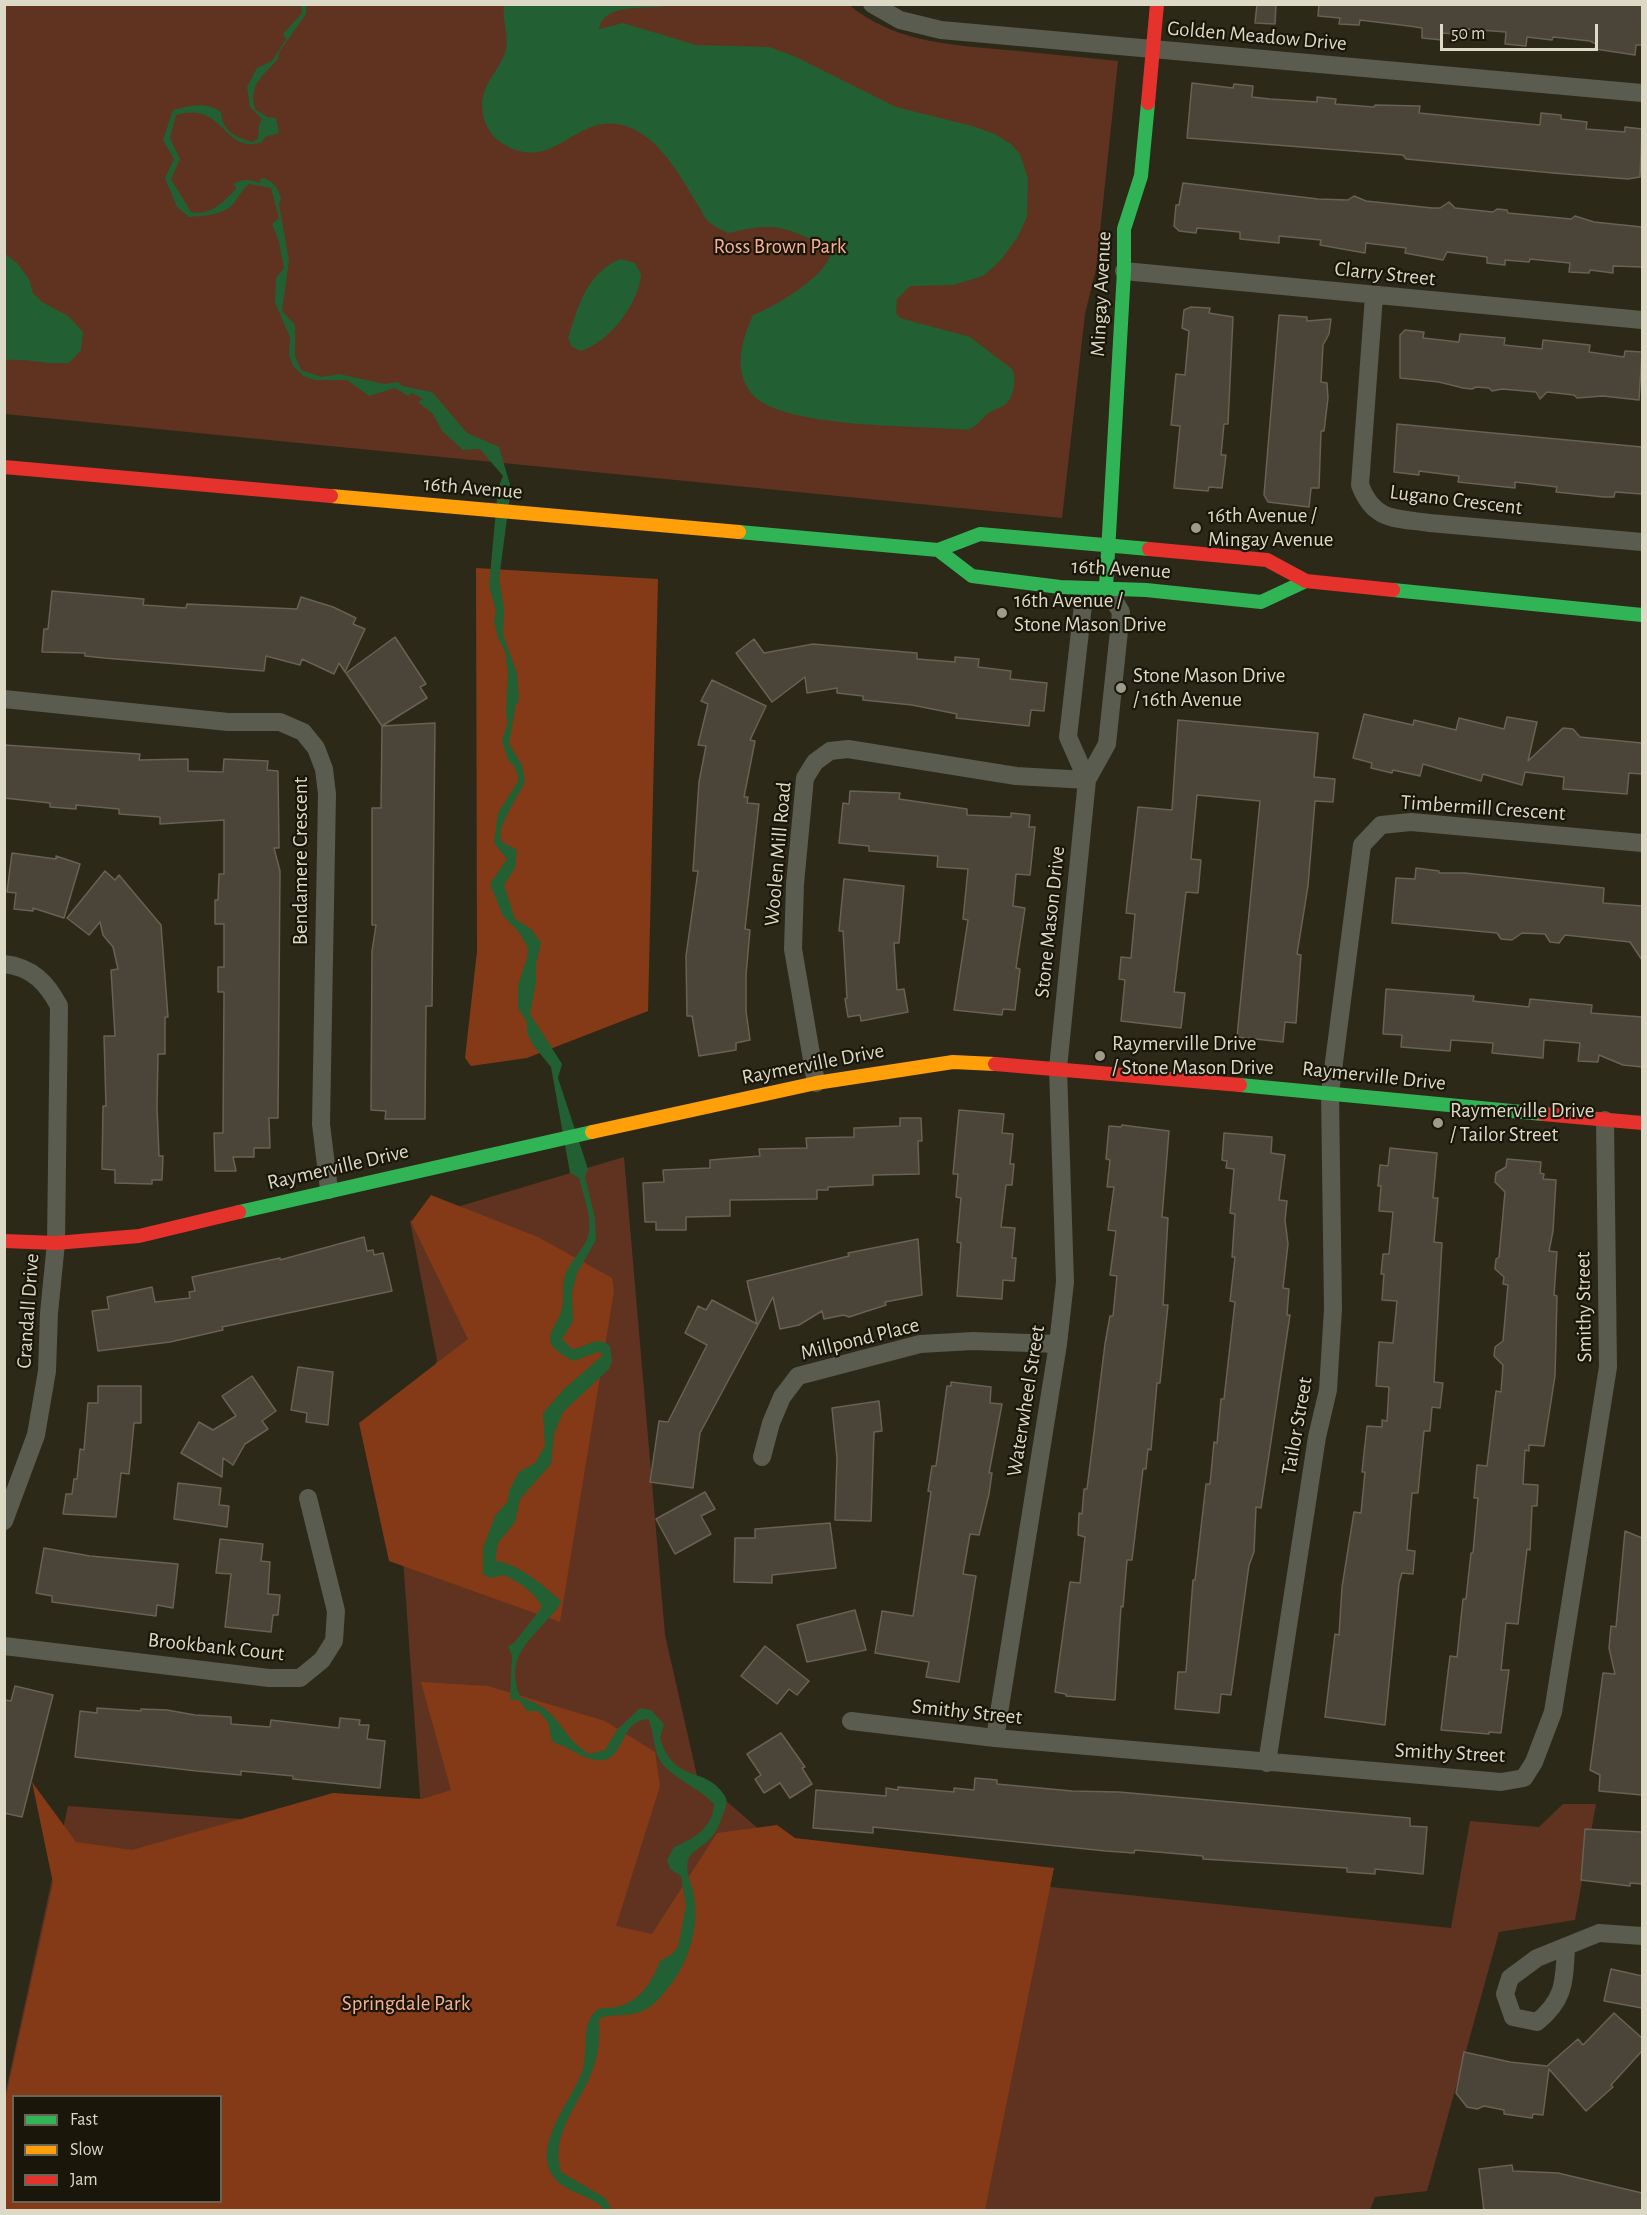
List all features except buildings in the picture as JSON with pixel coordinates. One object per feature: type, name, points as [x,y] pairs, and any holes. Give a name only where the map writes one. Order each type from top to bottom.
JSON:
[{"type":"street","name":"Golden Meadow Drive","points":[[872,4],[900,20],[941,30],[1642,93]]},
{"type":"street","name":"Mingay Avenue","points":[[1106,588],[1124,271],[1124,229],[1141,176],[1157,4]]},
{"type":"street","name":"Clarry Street","points":[[1124,271],[1642,320]]},
{"type":"street","name":"Lugano Crescent","points":[[1374,296],[1360,486],[1375,512],[1407,520],[1642,542]]},
{"type":"street","name":"16th Avenue","points":[[4,467],[938,550],[980,534],[1267,560],[1306,581],[1642,615]]},
{"type":"street","name":"16th Avenue","points":[[938,550],[972,576],[1060,587],[1106,588],[1262,602],[1306,581]]},
{"type":"street","name":"Stone Mason Drive","points":[[1058,1068],[1087,780],[1107,744],[1121,612],[1106,588],[1083,605],[1068,737],[1087,780]]},
{"type":"street","name":"Bendamere Crescent","points":[[4,699],[228,722],[280,722],[303,732],[316,748],[324,769],[327,794],[321,1124],[329,1190]]},
{"type":"street","name":"Woolen Mill Road","points":[[816,1083],[793,949],[795,884],[805,778],[815,762],[830,751],[848,749],[1016,776],[1087,780]]},
{"type":"street","name":"Timbermill Crescent","points":[[1330,1093],[1362,845],[1381,825],[1410,822],[1642,843]]},
{"type":"street","points":[[4,964],[15,965],[38,976],[50,988],[59,1006],[56,1243]]},
{"type":"street","name":"Raymerville Drive","points":[[4,1241],[56,1243],[139,1236],[329,1190],[816,1083],[953,1062],[1058,1068],[1642,1123]]},
{"type":"street","name":"Waterwheel Street","points":[[995,1738],[1058,1344],[1065,1282],[1058,1068]]},
{"type":"street","name":"Tailor Street","points":[[1267,1763],[1317,1437],[1328,1390],[1333,1309],[1330,1093]]},
{"type":"street","name":"Smithy Street","points":[[851,1721],[995,1738],[1267,1763],[1501,1782],[1524,1778],[1534,1762],[1553,1712],[1608,1367],[1605,1120]]},
{"type":"street","name":"Crandall Drive","points":[[5,1519],[36,1435],[47,1371],[49,1313],[56,1243]]},
{"type":"street","name":"Millpond Place","points":[[762,1457],[771,1423],[782,1397],[798,1376],[920,1344],[973,1341],[1058,1344]]},
{"type":"street","name":"Brookbank Court","points":[[4,1646],[269,1678],[300,1678],[322,1660],[334,1641],[336,1611],[308,1498]]},
{"type":"street","points":[[1566,1948],[1599,1933],[1642,1935]]},
{"type":"green space","name":"Ross Brown Park","points":[[5,5],[849,5],[888,28],[929,41],[1118,61],[1096,269],[1085,314],[1062,518],[5,414]]},
{"type":"green space","points":[[476,568],[658,579],[648,1011],[527,1058],[471,1066],[465,1058],[477,951]]},
{"type":"green space","points":[[624,1157],[665,1635],[697,1776],[796,1861],[1451,1928],[1470,1821],[1539,1827],[1563,1804],[1596,1804],[1575,1920],[1499,1932],[1427,2191],[1375,2197],[1370,2210],[5,2210],[5,2095],[68,1806],[425,1833],[421,1810],[397,1475],[437,1360],[410,1221]]},
{"type":"green space","points":[[431,1195],[538,1237],[612,1278],[614,1291],[560,1622],[389,1561],[359,1423],[468,1339],[411,1222]]},
{"type":"green space","name":"Springdale Park","points":[[421,1682],[488,1686],[605,1721],[655,1752],[660,1786],[616,1926],[652,1934],[717,1833],[777,1825],[795,1838],[1054,1868],[985,2210],[5,2210],[5,2101],[53,1883],[32,1782],[76,1842],[132,1850],[333,1793],[422,1799],[451,1790]]},
{"type":"shaded area","points":[[301,5],[306,5],[306,14],[279,52],[278,59],[259,81],[254,93],[255,109],[267,117],[276,118],[279,133],[265,137],[262,142],[249,144],[239,141],[214,120],[204,115],[192,112],[176,115],[170,138],[180,159],[171,179],[191,212],[198,213],[211,210],[221,203],[236,189],[235,185],[232,186],[242,180],[260,183],[260,179],[264,178],[273,184],[281,199],[279,204],[289,261],[282,311],[295,325],[295,356],[301,370],[322,377],[339,374],[384,384],[398,382],[402,386],[432,392],[467,433],[499,447],[511,488],[499,579],[504,608],[503,635],[517,673],[519,701],[516,704],[509,744],[522,765],[525,782],[505,820],[500,835],[502,842],[517,851],[515,868],[504,885],[515,919],[531,929],[541,943],[530,1014],[562,1064],[558,1078],[588,1169],[585,1177],[595,1218],[596,1240],[577,1273],[572,1293],[573,1321],[562,1339],[572,1349],[596,1341],[605,1343],[610,1346],[612,1361],[609,1369],[563,1412],[554,1434],[551,1464],[520,1499],[515,1522],[498,1543],[495,1561],[522,1571],[561,1601],[520,1654],[515,1672],[516,1684],[520,1697],[545,1709],[571,1739],[589,1754],[605,1750],[617,1730],[640,1708],[651,1710],[664,1724],[660,1738],[666,1753],[674,1763],[682,1769],[709,1780],[717,1786],[726,1800],[725,1810],[715,1833],[692,1854],[687,1864],[694,1896],[695,1926],[687,1956],[672,1983],[651,2006],[637,2013],[599,2019],[599,2043],[594,2066],[563,2130],[559,2157],[561,2172],[605,2198],[612,2210],[605,2210],[599,2204],[555,2179],[547,2159],[551,2134],[582,2072],[587,2029],[593,2014],[600,2008],[621,2006],[638,1996],[651,1981],[660,1961],[672,1954],[678,1947],[686,1906],[681,1876],[670,1869],[667,1860],[674,1847],[695,1836],[706,1826],[714,1804],[661,1762],[648,1719],[637,1722],[612,1756],[603,1760],[589,1758],[552,1741],[548,1722],[538,1711],[527,1711],[520,1701],[510,1699],[512,1656],[508,1646],[514,1643],[542,1607],[531,1592],[516,1581],[504,1575],[490,1578],[483,1574],[483,1548],[495,1516],[508,1501],[509,1491],[519,1472],[535,1463],[545,1446],[543,1413],[564,1389],[602,1356],[600,1351],[574,1361],[553,1346],[550,1340],[561,1312],[565,1276],[588,1236],[588,1215],[579,1178],[570,1173],[551,1067],[533,1045],[527,1033],[527,1022],[518,1008],[518,985],[528,948],[519,932],[503,916],[490,884],[507,859],[494,843],[498,813],[519,780],[515,767],[508,760],[502,741],[508,722],[506,715],[508,672],[505,651],[498,638],[494,620],[496,611],[489,586],[498,488],[503,476],[480,449],[463,450],[442,431],[433,414],[418,402],[423,399],[412,393],[408,396],[395,388],[369,396],[347,380],[315,380],[303,376],[293,366],[289,355],[290,337],[275,303],[276,278],[284,268],[279,242],[272,224],[279,218],[271,188],[249,184],[234,203],[225,210],[189,217],[177,207],[165,178],[174,159],[163,140],[173,110],[197,105],[209,106],[221,112],[224,124],[231,133],[253,142],[258,138],[262,119],[250,107],[247,87],[257,68],[272,61],[286,39],[283,34],[302,13]]},
{"type":"shaded area","points":[[504,5],[672,5],[619,10],[603,20],[599,29],[623,23],[696,45],[769,47],[794,56],[896,107],[972,126],[995,134],[1011,144],[1020,154],[1028,179],[1027,217],[1017,238],[1000,261],[983,276],[953,285],[910,286],[897,299],[896,313],[900,318],[970,337],[1012,369],[1014,382],[1009,401],[967,430],[886,426],[820,419],[791,414],[768,405],[752,394],[742,375],[741,355],[745,335],[753,315],[774,305],[812,279],[829,258],[831,249],[781,228],[759,227],[728,233],[715,227],[705,218],[680,175],[663,153],[643,134],[631,128],[612,124],[595,126],[552,148],[536,152],[519,151],[500,142],[486,125],[482,103],[486,88],[506,49]]},
{"type":"shaded area","points":[[4,253],[17,263],[29,279],[33,293],[42,302],[68,316],[83,332],[81,350],[69,363],[5,360]]},
{"type":"shaded area","points":[[620,259],[635,263],[641,274],[639,286],[629,309],[612,331],[592,346],[581,351],[572,347],[568,338],[585,292],[599,273]]},
{"type":"traffic: fast","points":[[1106,587],[1124,271],[1124,229],[1141,176],[1148,103]]},
{"type":"traffic: fast","points":[[739,532],[938,550],[980,534],[1149,549]]},
{"type":"traffic: fast","points":[[938,550],[972,576],[1060,587],[1146,590],[1261,602],[1306,581]]},
{"type":"traffic: fast","points":[[1393,590],[1642,615]]},
{"type":"traffic: fast","points":[[1240,1085],[1543,1114]]},
{"type":"traffic: fast","points":[[239,1212],[592,1132]]},
{"type":"traffic: slow","points":[[331,496],[739,532]]},
{"type":"traffic: slow","points":[[592,1132],[816,1083],[953,1062],[995,1064]]},
{"type":"traffic: jam","points":[[1148,103],[1157,4]]},
{"type":"traffic: jam","points":[[4,467],[331,496]]},
{"type":"traffic: jam","points":[[1149,549],[1267,560],[1306,581],[1393,590]]},
{"type":"traffic: jam","points":[[995,1064],[1240,1085]]},
{"type":"traffic: jam","points":[[1543,1114],[1642,1123]]},
{"type":"traffic: jam","points":[[4,1241],[56,1243],[139,1236],[239,1212]]},
{"type":"place","name":"16th Avenue / Mingay Avenue","points":[[1196,528]]},
{"type":"place","name":"16th Avenue / Stone Mason Drive","points":[[1002,613]]},
{"type":"place","name":"Stone Mason Drive / 16th Avenue","points":[[1121,688]]},
{"type":"place","name":"Raymerville Drive / Stone Mason Drive","points":[[1100,1056]]},
{"type":"place","name":"Raymerville Drive / Tailor Street","points":[[1438,1123]]}]
